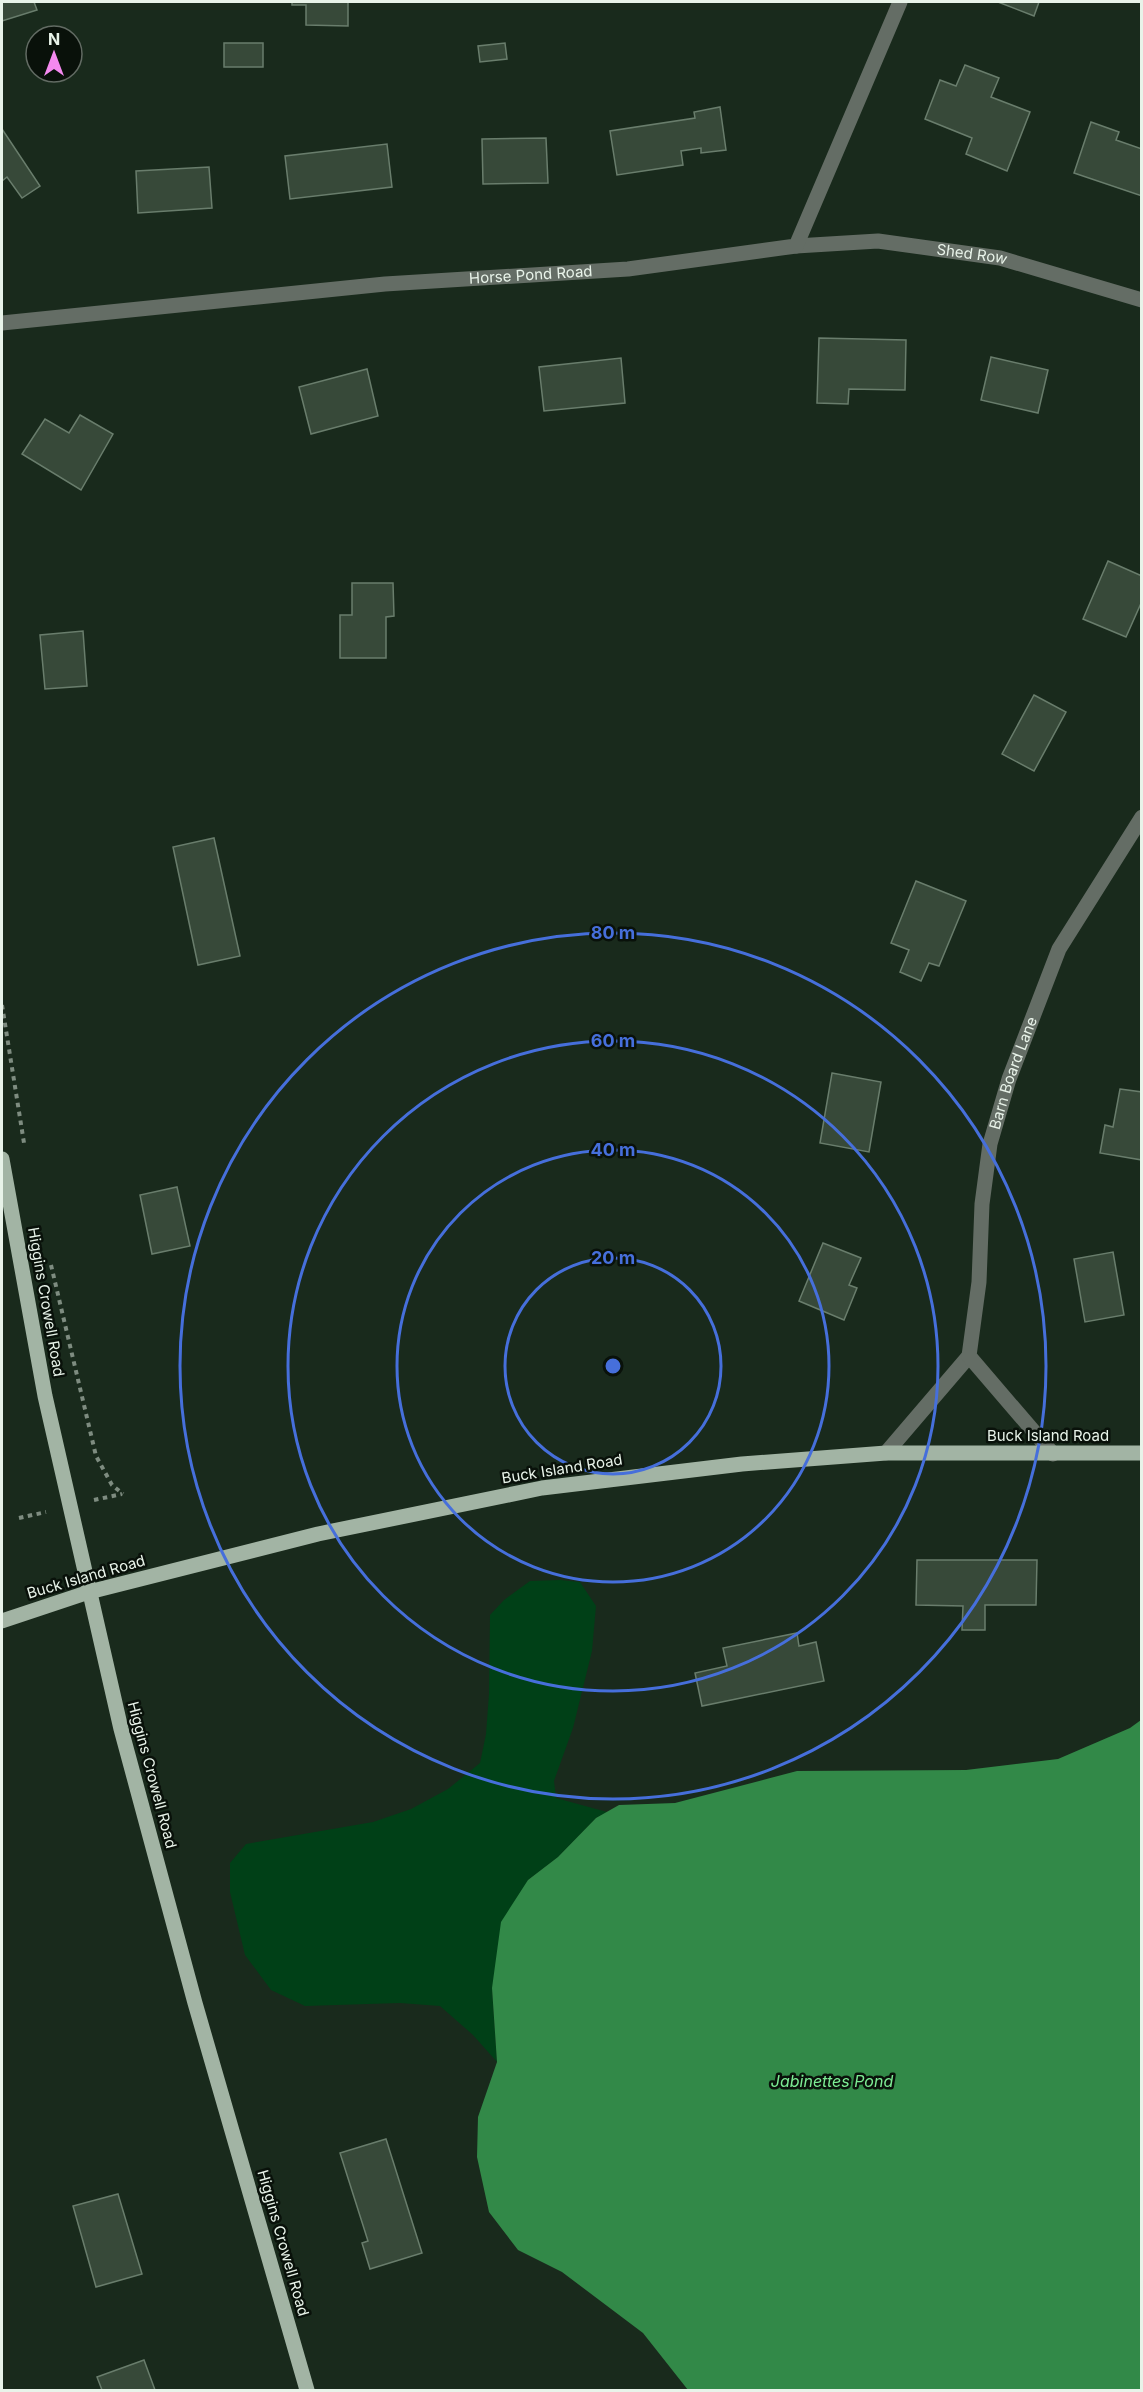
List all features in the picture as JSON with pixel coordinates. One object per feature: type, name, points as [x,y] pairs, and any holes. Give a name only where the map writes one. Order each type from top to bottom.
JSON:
[{"type":"main road","name":"Higgins Crowell Road","points":[[2,1159],[45,1396],[121,1729],[195,2003],[308,2391]]},
{"type":"main road","name":"Buck Island Road","points":[[2,1621],[89,1592],[318,1534],[542,1488],[742,1464],[886,1454],[1142,1453]]},
{"type":"street","points":[[796,246],[900,2]]},
{"type":"street","name":"Shed Row","points":[[796,246],[878,242],[1000,258],[1142,300]]},
{"type":"street","name":"Horse Pond Road","points":[[2,323],[385,284],[628,269],[796,246]]},
{"type":"street","name":"Barn Board Lane","points":[[969,1356],[979,1282],[982,1204],[990,1144],[1009,1078],[1059,949],[1142,817]]},
{"type":"street","points":[[886,1454],[969,1356],[1053,1454]]},
{"type":"path","points":[[2,1005],[25,1148]]},
{"type":"path","points":[[50,1260],[96,1456],[112,1485],[123,1494]]},
{"type":"shaded area","points":[[530,1581],[580,1582],[596,1606],[592,1651],[573,1728],[554,1781],[556,1798],[607,1812],[596,1818],[558,1857],[528,1880],[492,1988],[497,2062],[473,2035],[440,2006],[400,2003],[305,2006],[271,1990],[245,1955],[230,1892],[230,1863],[246,1844],[373,1822],[411,1809],[448,1789],[480,1763],[486,1734],[489,1694],[490,1615],[504,1600]]},
{"type":"water","name":"Jabinettes Pond","points":[[1141,1720],[1141,2390],[688,2390],[643,2333],[562,2272],[518,2250],[489,2212],[477,2157],[478,2117],[497,2062],[492,1988],[501,1922],[528,1880],[558,1857],[596,1818],[619,1805],[675,1803],[797,1771],[966,1770],[1058,1759],[1130,1728]]},
{"type":"building","points":[[2,2],[34,2],[37,10],[2,21]]},
{"type":"building","points":[[292,2],[348,2],[348,26],[306,25],[306,5],[292,5]]},
{"type":"building","points":[[998,2],[1039,2],[1034,16]]},
{"type":"building","points":[[224,43],[263,43],[263,67],[224,67]]},
{"type":"building","points":[[505,43],[507,59],[480,62],[478,46]]},
{"type":"building","points":[[965,65],[999,78],[991,97],[1030,112],[1007,171],[966,154],[972,138],[925,119],[940,80],[956,86]]},
{"type":"building","points":[[720,107],[726,150],[701,153],[701,148],[681,151],[683,165],[617,175],[610,131],[695,118],[694,112]]},
{"type":"building","points":[[1091,122],[1119,132],[1116,140],[1142,149],[1142,196],[1074,173]]},
{"type":"building","points":[[2,129],[40,186],[22,198],[7,177],[2,181]]},
{"type":"building","points":[[546,138],[548,183],[483,184],[482,139]]},
{"type":"building","points":[[387,144],[392,187],[290,199],[285,156]]},
{"type":"building","points":[[209,167],[212,208],[138,213],[136,171]]},
{"type":"building","points":[[819,338],[906,340],[905,390],[849,389],[848,404],[817,403]]},
{"type":"building","points":[[991,357],[1048,370],[1038,413],[981,400]]},
{"type":"building","points":[[621,358],[625,403],[544,411],[539,367]]},
{"type":"building","points":[[367,369],[378,416],[311,434],[299,387]]},
{"type":"building","points":[[80,415],[113,434],[81,490],[22,454],[45,419],[69,433]]},
{"type":"building","points":[[1108,561],[1142,576],[1142,601],[1126,637],[1083,619]]},
{"type":"building","points":[[352,583],[393,583],[394,616],[386,617],[386,658],[340,658],[340,615],[352,615]]},
{"type":"building","points":[[83,631],[87,686],[45,689],[40,635]]},
{"type":"building","points":[[1034,695],[1066,712],[1034,771],[1002,754]]},
{"type":"building","points":[[214,838],[240,956],[198,965],[173,847]]},
{"type":"building","points":[[916,881],[966,901],[939,966],[929,963],[921,981],[900,972],[909,950],[891,943]]},
{"type":"building","points":[[832,1073],[881,1082],[869,1152],[820,1143]]},
{"type":"building","points":[[1120,1089],[1142,1092],[1142,1160],[1100,1153],[1105,1125],[1113,1127]]},
{"type":"building","points":[[177,1187],[190,1246],[152,1254],[140,1195]]},
{"type":"building","points":[[823,1243],[861,1258],[849,1285],[857,1288],[844,1320],[799,1301]]},
{"type":"building","points":[[1113,1252],[1124,1315],[1085,1322],[1074,1259]]},
{"type":"building","points":[[917,1560],[1037,1560],[1036,1605],[985,1605],[985,1630],[962,1630],[963,1606],[916,1605]]},
{"type":"building","points":[[797,1633],[799,1646],[816,1642],[824,1681],[702,1706],[695,1673],[727,1666],[723,1648]]},
{"type":"building","points":[[386,2139],[422,2253],[370,2269],[362,2243],[368,2241],[340,2153]]},
{"type":"building","points":[[118,2194],[142,2274],[96,2287],[73,2206]]},
{"type":"building","points":[[144,2360],[155,2390],[102,2390],[97,2377]]}]
